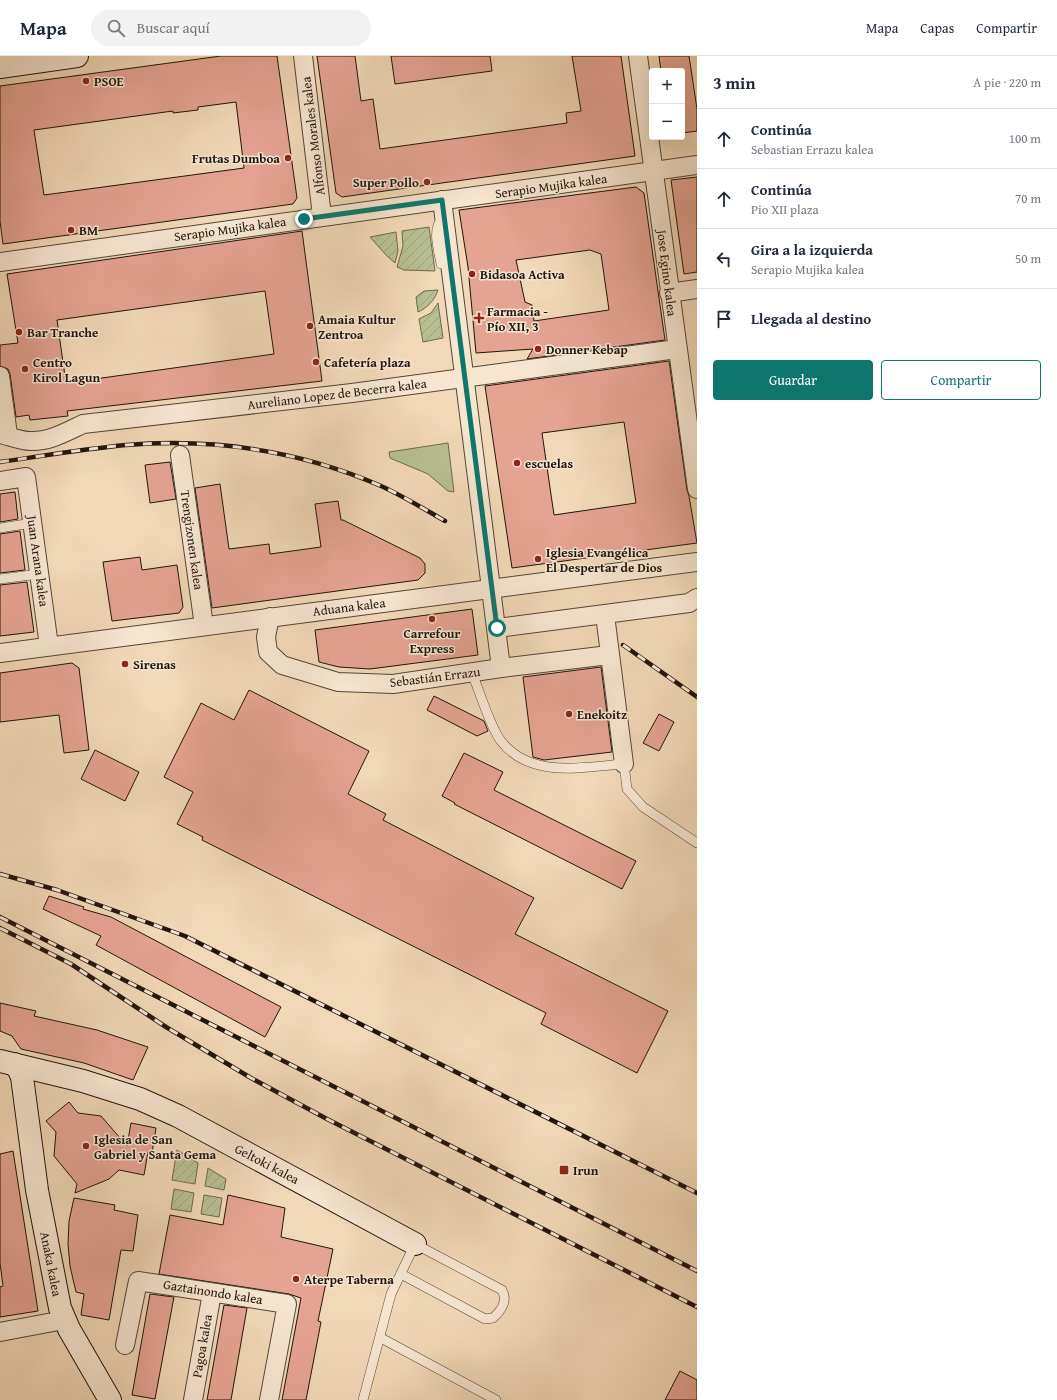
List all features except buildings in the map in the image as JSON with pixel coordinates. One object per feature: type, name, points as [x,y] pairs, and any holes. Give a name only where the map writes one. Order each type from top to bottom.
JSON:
[{"type":"street","points":[[0,67],[77,56]]},
{"type":"street","name":"Alfonso Morales kalea","points":[[303,56],[322,216]]},
{"type":"street","name":"Jose Egino kalea","points":[[638,56],[669,293],[697,489]]},
{"type":"street","name":"Serapio Mujika kalea","points":[[0,262],[322,216],[443,209],[697,165]]},
{"type":"street","points":[[443,209],[463,359],[460,379],[492,590],[501,668],[609,655]]},
{"type":"street","points":[[669,293],[697,289]]},
{"type":"street","name":"Aureliano Lopez de Becerra kalea","points":[[9,436],[29,441],[57,437],[83,424],[460,379],[677,349]]},
{"type":"street","points":[[0,376],[9,436]]},
{"type":"street","name":"Trengizonen kalea","points":[[180,455],[204,626]]},
{"type":"street","name":"Juan Arana kalea","points":[[0,481],[26,477],[49,646]]},
{"type":"street","name":"Aduana kalea","points":[[0,653],[270,617],[492,590],[697,562]]},
{"type":"street","points":[[497,628],[605,616],[689,603],[697,598]]},
{"type":"street","points":[[605,616],[624,764]]},
{"type":"street","name":"Sebastián Errazu","points":[[270,617],[266,637],[268,652],[282,665],[338,682],[393,684],[501,668]]},
{"type":"street","name":"Geltoki kalea","points":[[13,1071],[56,1074],[140,1099],[178,1116],[415,1244]]},
{"type":"street","name":"Anaka kalea","points":[[13,1071],[26,1117],[49,1260],[64,1320],[110,1400]]},
{"type":"street","name":"Anaka kalea","points":[[26,1117],[29,1097],[34,1086],[44,1078],[56,1074]]},
{"type":"street","name":"Gaztainondo kalea","points":[[125,1345],[138,1281],[288,1304],[269,1400]]},
{"type":"street","name":"Pagoa kalea","points":[[193,1400],[212,1293]]},
{"type":"street","points":[[0,1332],[45,1325],[64,1320]]},
{"type":"lane","points":[[441,264],[436,229],[443,209]]},
{"type":"lane","points":[[446,299],[460,379]]},
{"type":"lane","points":[[0,528],[32,523]]},
{"type":"lane","points":[[0,579],[39,574]]},
{"type":"lane","points":[[472,673],[500,740],[513,754],[535,765],[559,769],[624,764],[627,789],[643,807],[697,843]]},
{"type":"lane","points":[[364,1400],[391,1294],[415,1244],[502,1290],[505,1295],[505,1302],[493,1318],[485,1319],[401,1274]]},
{"type":"lane","points":[[381,1338],[496,1400]]},
{"type":"green space","points":[[429,227],[435,271],[404,270],[397,267],[403,246],[402,231]]},
{"type":"green space","points":[[396,232],[398,251],[395,263],[370,237]]},
{"type":"green space","points":[[438,290],[430,303],[418,312],[416,297],[424,291]]},
{"type":"green space","points":[[438,303],[443,338],[423,342],[419,319],[431,313]]},
{"type":"green space","points":[[448,443],[454,492],[448,491],[428,474],[390,458],[389,452]]},
{"type":"green space","points":[[177,1150],[198,1163],[195,1184],[172,1180]]},
{"type":"green space","points":[[208,1168],[226,1179],[224,1190],[205,1186]]},
{"type":"green space","points":[[174,1189],[194,1193],[191,1212],[171,1209]]},
{"type":"green space","points":[[204,1195],[222,1198],[219,1217],[201,1214]]},
{"type":"railway","points":[[0,462],[126,445],[159,443],[224,446],[256,450],[320,464],[351,474],[381,486],[445,521]]},
{"type":"railway","points":[[623,645],[697,697]]},
{"type":"railway","points":[[0,874],[57,890],[185,936],[697,1193]]},
{"type":"railway","points":[[0,917],[697,1271]]},
{"type":"railway","points":[[0,928],[71,964],[166,1027],[251,1078],[327,1119],[697,1307]]},
{"type":"place","name":"PSOE","points":[[86,81]]},
{"type":"place","name":"Frutas Dumboa","points":[[288,158]]},
{"type":"place","name":"Super Pollo","points":[[427,182]]},
{"type":"place","name":"BM","points":[[71,230]]},
{"type":"place","name":"Bidasoa Activa","points":[[472,274]]},
{"type":"place","name":"Farmacia - Pío XII, 3","points":[[479,318]]},
{"type":"place","name":"Amaia Kultur Zentroa","points":[[310,326]]},
{"type":"place","name":"Bar Tranche","points":[[19,332]]},
{"type":"place","name":"Donner Kebap","points":[[538,349]]},
{"type":"place","name":"Cafetería plaza","points":[[316,362]]},
{"type":"place","name":"Centro Kirol Lagun","points":[[25,369]]},
{"type":"place","name":"escuelas","points":[[517,463]]},
{"type":"place","name":"Iglesia Evangélica El Despertar de Dios","points":[[538,559]]},
{"type":"place","name":"Carrefour Express","points":[[432,619]]},
{"type":"place","name":"Sirenas","points":[[125,664]]},
{"type":"place","name":"Enekoitz","points":[[569,714]]},
{"type":"place","name":"Iglesia de San Gabriel y Santa Gema","points":[[86,1146]]},
{"type":"place","name":"Irun","points":[[564,1170]]},
{"type":"place","name":"Aterpe Taberna","points":[[296,1279]]},
{"type":"route","points":[[304,219],[442,200],[464,366],[463,378],[497,628]]}]
